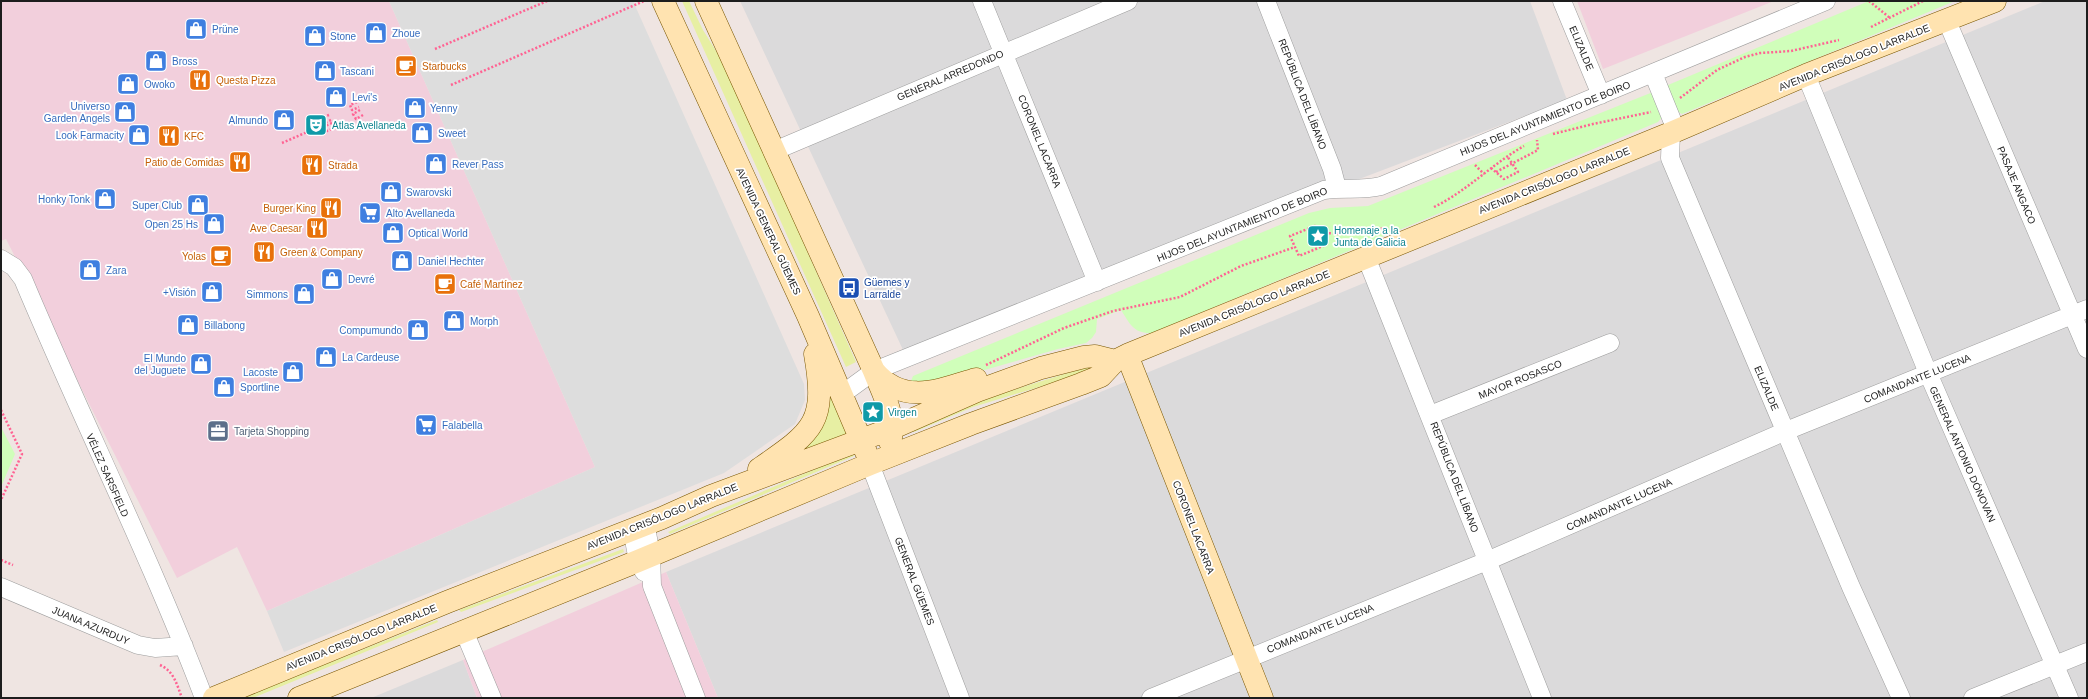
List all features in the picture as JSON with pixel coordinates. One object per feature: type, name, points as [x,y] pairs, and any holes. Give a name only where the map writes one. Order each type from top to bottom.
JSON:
[{"type":"main road","name":"AVENIDA GENERAL GÜEMES","points":[[663,1],[808,316],[870,464]]},
{"type":"main road","points":[[706,1],[874,371],[888,408],[893,428],[888,447],[870,464]]},
{"type":"main road","name":"AVENIDA CRISÓLOGO LARRALDE","points":[[299,698],[870,464],[970,424],[1088,382],[1101,376],[1121,358],[1671,133],[1806,76],[1995,1]]},
{"type":"main road","points":[[711,496],[778,456],[801,438],[811,426],[818,412],[820,384],[808,316]]},
{"type":"main road","name":"AVENIDA CRISÓLOGO LARRALDE","points":[[214,698],[447,602],[711,496],[860,439],[893,428],[977,391],[1041,368],[1084,357],[1095,356],[1121,358]]},
{"type":"main road","name":"CORONEL LACARRA","points":[[1121,358],[1262,698]]},
{"type":"main road","points":[[874,371],[882,381],[898,389],[905,392],[924,393],[1005,370],[1041,368]]},
{"type":"street","name":"CORONEL LACARRA","points":[[982,1],[1097,282]]},
{"type":"street","name":"GENERAL ARREDONDO","points":[[774,151],[1004,52],[1128,1]]},
{"type":"street","name":"REPÚBLICA DEL LÍBANO","points":[[1266,1],[1332,169],[1337,188]]},
{"type":"street","name":"ELIZALDE","points":[[1562,1],[1601,95]]},
{"type":"street","name":"HIJOS DEL AYUNTAMIENTO DE BOIRO","points":[[842,395],[874,371],[1324,190],[1337,188],[1359,190],[1381,186],[1826,1]]},
{"type":"street","name":"PASAJE ANGACO","points":[[1947,20],[2080,312],[2087,349]]},
{"type":"street","name":"ELIZALDE","points":[[1653,74],[1674,125],[1671,133],[1670,158],[1851,587],[1901,698]]},
{"type":"street","name":"GENERAL ANTONIO DÓNOVAN","points":[[1806,76],[1928,373],[2069,698]]},
{"type":"street","name":"REPÚBLICA DEL LÍBANO","points":[[1366,257],[1542,698]]},
{"type":"street","name":"VÉLEZ SARSFIELD","points":[[2,259],[14,267],[23,280],[68,385],[169,608],[204,698]]},
{"type":"street","name":"COMANDANTE LUCENA","points":[[1151,698],[1245,658],[1487,561],[1786,431],[2080,312]]},
{"type":"street","name":"MAYOR ROSASCO","points":[[1430,415],[1610,343]]},
{"type":"street","name":"GENERAL GÜEMES","points":[[870,464],[960,698]]},
{"type":"street","points":[[638,526],[652,586],[696,698]]},
{"type":"street","name":"JUANA AZURDUY","points":[[1,587],[138,645],[155,648],[184,646]]},
{"type":"street","points":[[464,631],[492,698]]},
{"type":"street","points":[[1973,698],[2087,652]]},
{"type":"path","points":[[435,49],[547,1]]},
{"type":"path","points":[[451,85],[644,1]]},
{"type":"path","points":[[1869,1],[1890,18]]},
{"type":"path","points":[[1867,29],[1922,1]]},
{"type":"path","points":[[1552,135],[1593,124],[1619,120],[1667,108],[1704,79],[1730,62],[1760,53],[1806,48],[1844,38]]},
{"type":"path","points":[[357,102],[350,105],[352,110],[360,109],[353,114],[356,119],[363,116]]},
{"type":"path","points":[[329,114],[321,118],[324,123],[331,121],[325,126],[327,131],[334,128]]},
{"type":"path","points":[[282,143],[314,129]]},
{"type":"path","points":[[1531,143],[1545,137]]},
{"type":"path","points":[[1496,172],[1538,150],[1537,140]]},
{"type":"path","points":[[1429,210],[1473,184],[1507,156],[1526,146]]},
{"type":"path","points":[[1491,168],[1504,179],[1518,172],[1507,156]]},
{"type":"path","points":[[1315,226],[1317,232],[1323,246],[1299,256],[1290,236],[1315,226]]},
{"type":"path","points":[[1317,232],[1355,234],[1388,227]]},
{"type":"path","points":[[979,368],[1064,328],[1113,311],[1180,297],[1241,266],[1295,247]]},
{"type":"path","points":[[1,410],[22,454],[1,500]]},
{"type":"path","points":[[1,560],[12,566]]},
{"type":"shaded area","points":[[1,1],[389,1],[595,467],[267,611],[237,547],[177,578],[6,239],[1,241]]},
{"type":"shaded area","points":[[389,1],[633,1],[804,384],[805,400],[795,424],[724,473],[284,652],[267,611],[595,467]]},
{"type":"shaded area","points":[[740,1],[1530,1],[1567,100],[904,352]]},
{"type":"shaded area","points":[[1577,1],[1774,1],[1603,69]]},
{"type":"shaded area","points":[[2045,1],[2087,1],[2087,698],[718,698],[666,572]]},
{"type":"shaded area","points":[[666,572],[718,698],[477,698],[463,660]]},
{"type":"shaded area","points":[[463,660],[477,698],[371,698]]},
{"type":"green space","points":[[682,1],[689,1],[703,30],[726,67],[856,362],[846,367]]},
{"type":"green space","points":[[1869,1],[1955,1],[1682,114],[1677,111],[1667,87],[1668,85]]},
{"type":"green space","points":[[1653,92],[1663,116],[1658,122],[1152,333],[1137,330],[1130,324],[1121,310],[1097,319],[1096,332],[1086,343],[1058,349],[928,386],[911,381],[913,376],[1309,213],[1330,208],[1368,206]]},
{"type":"green space","points":[[1097,364],[1098,369],[973,407],[914,432],[910,430],[971,403]]},
{"type":"green space","points":[[827,386],[850,436],[765,469]]},
{"type":"green space","points":[[872,403],[878,406],[881,412],[878,418],[872,421],[866,418],[863,412],[866,406]]},
{"type":"green space","points":[[1,427],[15,454],[1,487]]},
{"type":"green space","points":[[853,453],[854,456],[670,534],[668,532]]},
{"type":"green space","points":[[623,549],[624,552],[461,612],[459,610]]},
{"type":"green space","points":[[437,620],[438,622],[253,698],[240,698]]},
{"type":"place","name":"Prüne","points":[[196,29]]},
{"type":"place","name":"Zhoue","points":[[376,33]]},
{"type":"place","name":"Stone","points":[[315,36]]},
{"type":"place","name":"Bross","points":[[156,61]]},
{"type":"place","name":"Starbucks","points":[[406,66]]},
{"type":"place","name":"Tascani","points":[[325,71]]},
{"type":"place","name":"Questa Pizza","points":[[200,80]]},
{"type":"place","name":"Owoko","points":[[128,84]]},
{"type":"place","name":"Levi's","points":[[336,97]]},
{"type":"place","name":"Yenny","points":[[415,108]]},
{"type":"place","name":"Universo Garden Angels","points":[[125,112]]},
{"type":"place","name":"Almundo","points":[[284,120]]},
{"type":"place","name":"Atlas Avellaneda","points":[[316,125]]},
{"type":"place","name":"Sweet","points":[[422,133]]},
{"type":"place","name":"Look Farmacity","points":[[139,135]]},
{"type":"place","name":"KFC","points":[[169,136]]},
{"type":"place","name":"Patio de Comidas","points":[[240,162]]},
{"type":"place","name":"Rever Pass","points":[[436,164]]},
{"type":"place","name":"Strada","points":[[312,165]]},
{"type":"place","name":"Swarovski","points":[[391,192]]},
{"type":"place","name":"Honky Tonk","points":[[105,199]]},
{"type":"place","name":"Super Club","points":[[198,205]]},
{"type":"place","name":"Burger King","points":[[331,208]]},
{"type":"place","name":"Alto Avellaneda","points":[[370,213]]},
{"type":"place","name":"Open 25 Hs","points":[[214,224]]},
{"type":"place","name":"Ave Caesar","points":[[317,228]]},
{"type":"place","name":"Optical World","points":[[393,233]]},
{"type":"place","name":"Homenaje a la Junta de Galicia","points":[[1318,236]]},
{"type":"place","name":"Green & Company","points":[[264,252]]},
{"type":"place","name":"Yolas","points":[[221,256]]},
{"type":"place","name":"Daniel Hechter","points":[[402,261]]},
{"type":"place","name":"Zara","points":[[90,270]]},
{"type":"place","name":"Devré","points":[[332,279]]},
{"type":"place","name":"Café Martínez","points":[[445,284]]},
{"type":"place","name":"Güemes y Larralde","points":[[849,288]]},
{"type":"place","name":"+Visión","points":[[212,292]]},
{"type":"place","name":"Simmons","points":[[304,294]]},
{"type":"place","name":"Morph","points":[[454,321]]},
{"type":"place","name":"Billabong","points":[[188,325]]},
{"type":"place","name":"Compumundo","points":[[418,330]]},
{"type":"place","name":"La Cardeuse","points":[[326,357]]},
{"type":"place","name":"El Mundo del Juguete","points":[[201,364]]},
{"type":"place","name":"Lacoste","points":[[293,372]]},
{"type":"place","name":"Sportline","points":[[224,387]]},
{"type":"place","name":"Virgen","points":[[873,412]]},
{"type":"place","name":"Falabella","points":[[426,425]]},
{"type":"place","name":"Tarjeta Shopping","points":[[218,431]]}]
